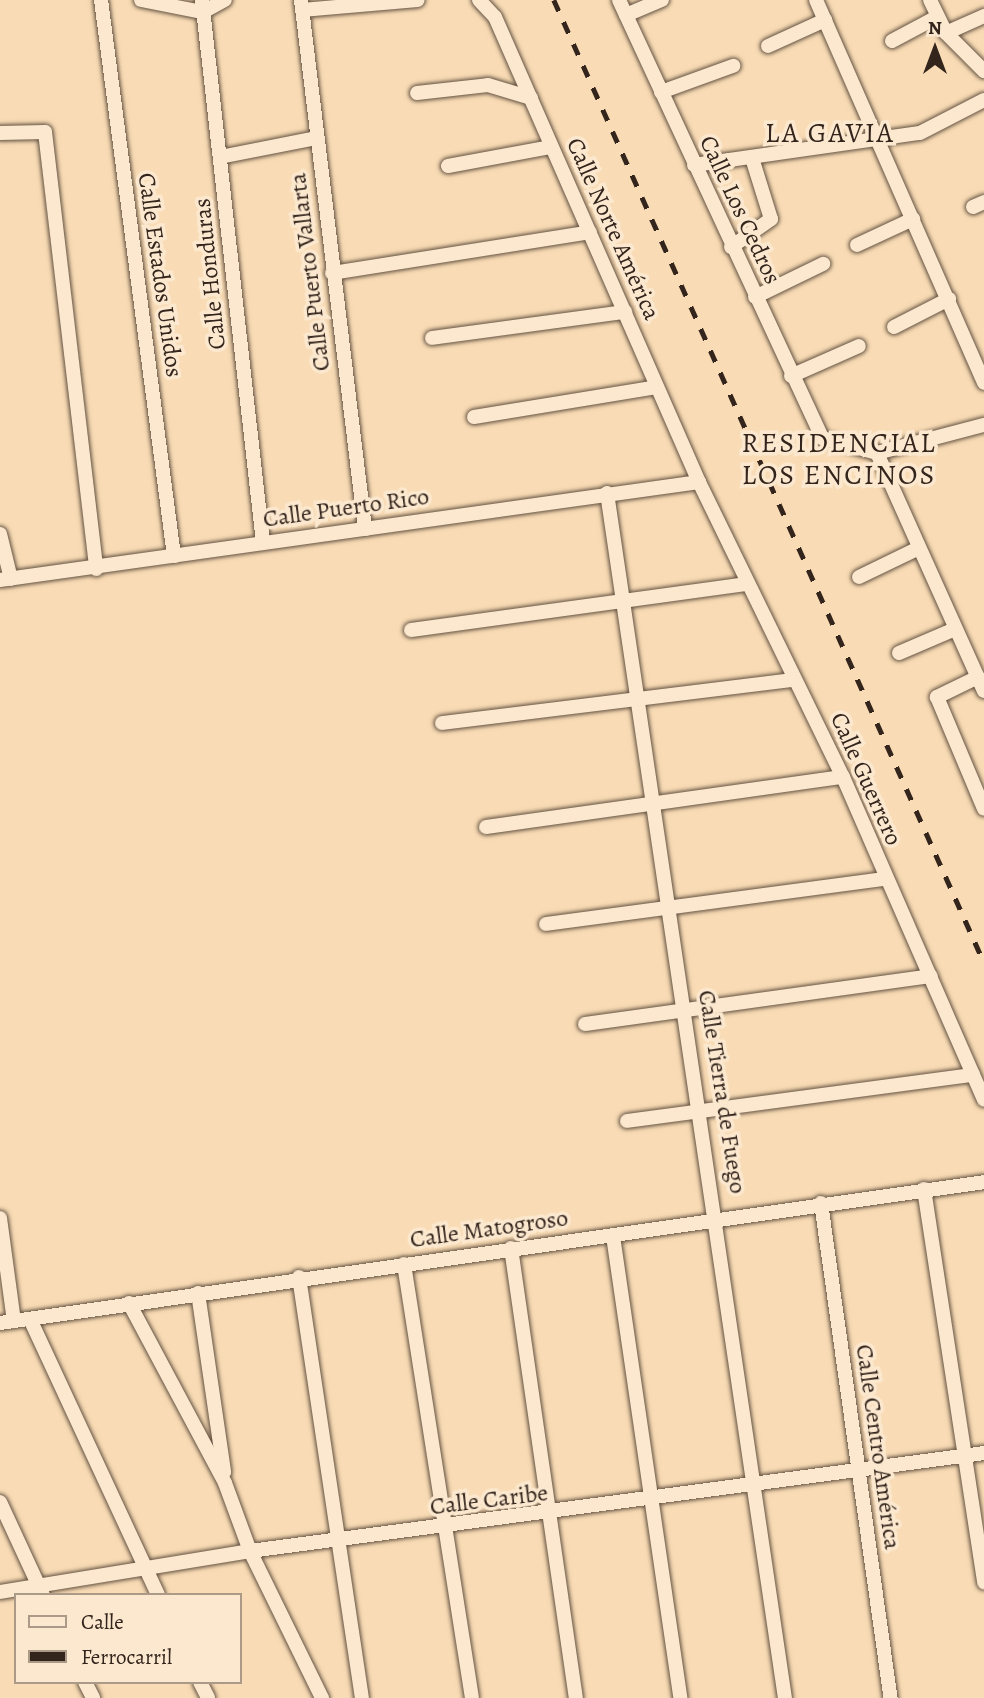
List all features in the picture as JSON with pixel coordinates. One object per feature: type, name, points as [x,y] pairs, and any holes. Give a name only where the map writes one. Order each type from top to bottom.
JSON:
[{"type":"street","name":"Calle Estados Unidos","points":[[101,0],[174,556]]},
{"type":"street","points":[[141,0],[203,6],[225,0]]},
{"type":"street","points":[[302,5],[418,0]]},
{"type":"street","name":"Calle Norte América","points":[[479,0],[495,16],[699,482]]},
{"type":"street","name":"Calle Los Cedros","points":[[620,0],[731,247],[822,438],[877,453]]},
{"type":"street","points":[[626,15],[662,0]]},
{"type":"street","points":[[816,0],[875,142],[914,219],[984,383]]},
{"type":"street","points":[[930,0],[946,33],[984,71]]},
{"type":"street","name":"Calle Puerto Vallarta","points":[[302,5],[332,273],[365,529]]},
{"type":"street","name":"Calle Honduras","points":[[203,6],[263,543]]},
{"type":"street","points":[[946,33],[984,16]]},
{"type":"street","points":[[892,41],[937,17]]},
{"type":"street","points":[[768,46],[825,20]]},
{"type":"street","points":[[661,92],[733,66]]},
{"type":"street","points":[[418,93],[488,85],[531,98]]},
{"type":"street","points":[[694,165],[875,142],[920,133],[984,100]]},
{"type":"street","points":[[0,133],[45,132],[96,569]]},
{"type":"street","points":[[220,156],[317,138]]},
{"type":"street","points":[[448,166],[551,147]]},
{"type":"street","points":[[731,247],[771,219],[752,158]]},
{"type":"street","points":[[857,245],[914,219]]},
{"type":"street","points":[[332,273],[590,232]]},
{"type":"street","points":[[755,297],[823,264]]},
{"type":"street","points":[[894,327],[949,299]]},
{"type":"street","points":[[432,338],[625,312]]},
{"type":"street","points":[[791,376],[859,346]]},
{"type":"street","points":[[474,417],[657,387]]},
{"type":"street","points":[[984,425],[877,453],[917,549],[984,691]]},
{"type":"street","name":"Calle Puerto Rico","points":[[5,580],[699,482]]},
{"type":"street","name":"Calle Guerrero","points":[[699,482],[746,584],[843,777],[885,879],[931,976],[984,1099]]},
{"type":"street","name":"Calle Tierra de Fuego","points":[[607,494],[719,1220],[785,1698]]},
{"type":"street","points":[[0,534],[5,580]]},
{"type":"street","points":[[859,577],[917,549]]},
{"type":"street","points":[[411,630],[746,584]]},
{"type":"street","points":[[899,653],[955,629]]},
{"type":"street","points":[[978,677],[937,697],[984,809]]},
{"type":"street","points":[[442,723],[794,680]]},
{"type":"street","points":[[486,827],[843,777]]},
{"type":"street","points":[[546,924],[670,905],[885,879]]},
{"type":"street","points":[[585,1024],[687,1012],[931,976]]},
{"type":"street","points":[[627,1121],[973,1075]]},
{"type":"street","name":"Calle Matogroso","points":[[7,1322],[299,1277],[613,1236],[821,1203],[984,1182]]},
{"type":"street","points":[[924,1189],[962,1456],[984,1581]]},
{"type":"street","name":"Calle Centro América","points":[[821,1203],[891,1698]]},
{"type":"street","points":[[0,1218],[7,1322]]},
{"type":"street","points":[[613,1236],[680,1698]]},
{"type":"street","points":[[511,1248],[547,1515],[576,1698]]},
{"type":"street","points":[[404,1264],[449,1528],[472,1698]]},
{"type":"street","points":[[299,1277],[341,1542],[362,1698]]},
{"type":"street","points":[[198,1293],[225,1483]]},
{"type":"street","points":[[129,1303],[225,1483],[250,1551],[323,1698]]},
{"type":"street","points":[[30,1319],[158,1593]]},
{"type":"street","name":"Calle Caribe","points":[[0,1592],[40,1589],[145,1566],[250,1551],[547,1515],[858,1473],[984,1453]]},
{"type":"street","points":[[0,1502],[40,1589]]},
{"type":"railway","points":[[554,0],[984,962]]},
{"type":"district","name":"LA GAVIA","points":[[830,133]]},
{"type":"district","name":"RESIDENCIAL LOS ENCINOS","points":[[839,459]]}]
